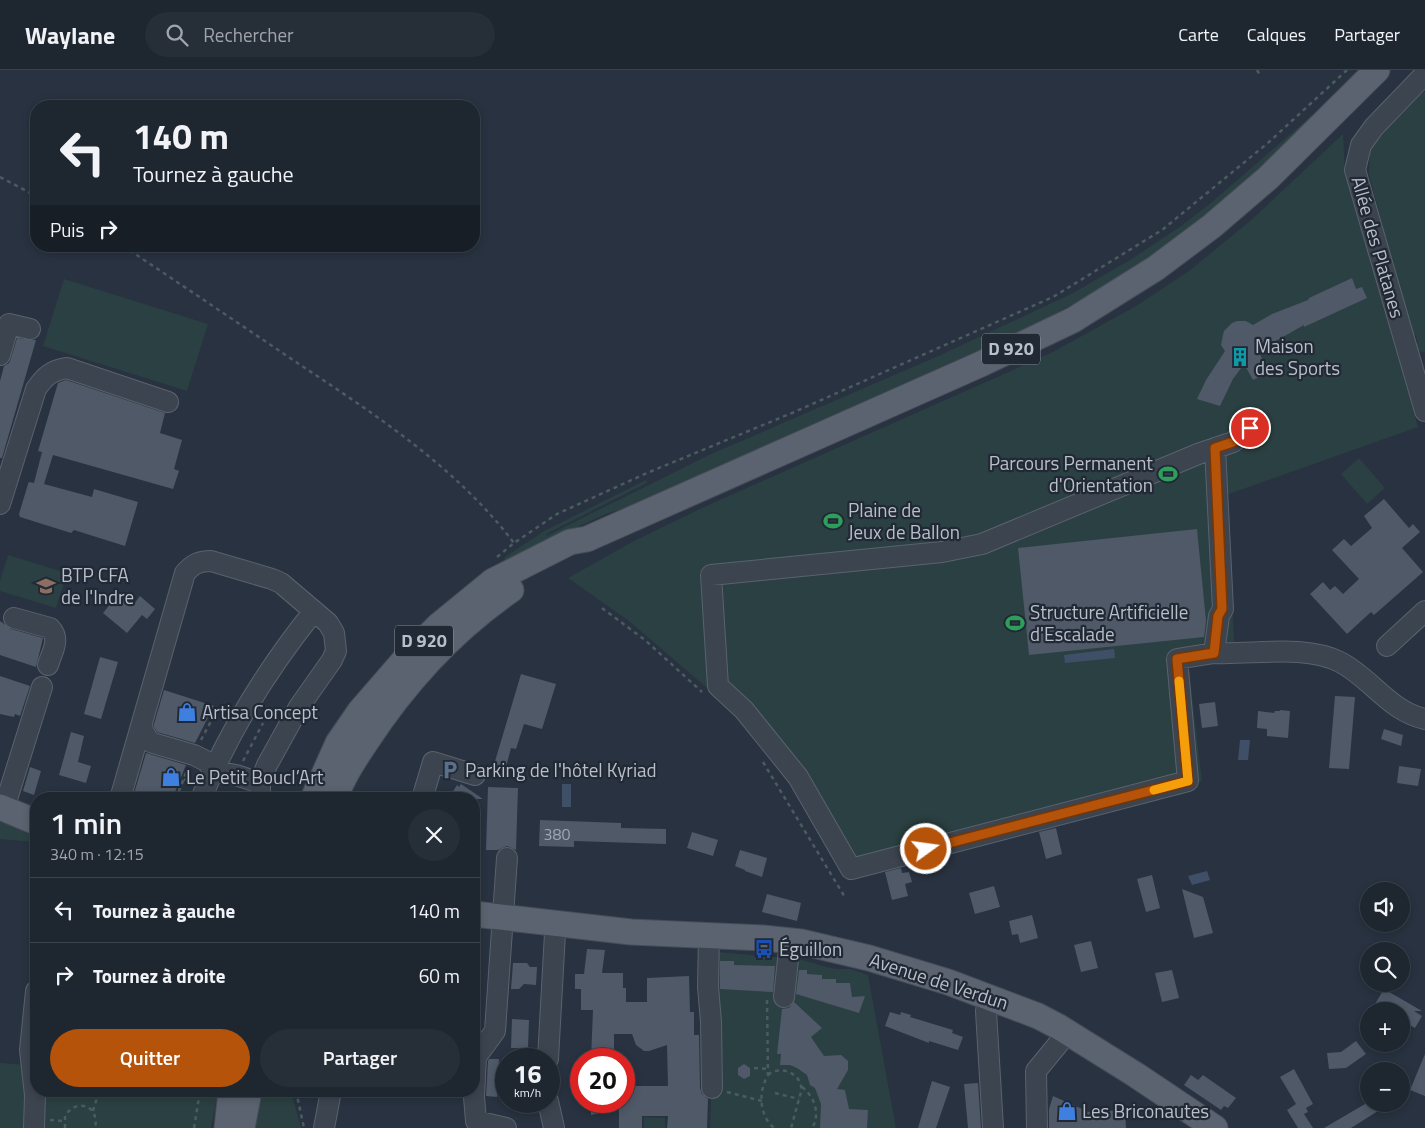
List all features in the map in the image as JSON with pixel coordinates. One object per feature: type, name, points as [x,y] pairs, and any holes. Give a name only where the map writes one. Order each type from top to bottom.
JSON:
[{"type":"main road","name":"D 920","points":[[316,792],[338,743],[360,711],[406,658],[438,626],[493,581],[570,542],[587,539],[981,364],[1073,320],[1156,268],[1212,226],[1268,178],[1377,70]]},
{"type":"main road","name":"D 920","points":[[338,792],[350,765],[375,727],[401,694],[437,654],[496,600],[574,550],[587,539]]},
{"type":"main road","points":[[2,801],[30,808]]},
{"type":"main road","points":[[2,801],[30,818]]},
{"type":"main road","name":"Avenue de Verdun","points":[[480,916],[502,924],[555,933],[603,935],[630,932]]},
{"type":"main road","name":"Avenue de Verdun","points":[[480,928],[502,924],[630,932],[709,934],[790,941],[832,948],[869,958],[989,996],[1038,1016],[1068,1032],[1136,1075],[1215,1128]]},
{"type":"main road","points":[[227,1128],[230,1097]]},
{"type":"main road","points":[[242,1128],[248,1097]]},
{"type":"street","name":"Allée des Platanes","points":[[1425,74],[1374,126],[1361,145],[1356,170],[1425,411]]},
{"type":"street","points":[[0,356],[9,324],[30,330]]},
{"type":"street","points":[[0,504],[7,451],[36,389],[45,376],[56,369],[67,368],[168,402]]},
{"type":"street","points":[[1250,428],[1233,442],[982,544],[942,552],[710,575],[718,686],[744,710],[798,778],[851,868],[1188,781],[1177,659],[1214,653],[1299,652],[1328,657],[1353,670],[1394,705],[1425,719]]},
{"type":"street","points":[[1214,653],[1218,616],[1222,609],[1215,448]]},
{"type":"street","points":[[122,792],[185,573],[191,566],[201,561],[211,561],[281,583],[328,623],[334,633],[336,651],[332,660],[299,706],[267,765],[260,791],[236,775],[214,771],[206,762],[194,755],[153,744],[143,731],[142,723]]},
{"type":"street","points":[[204,792],[245,708],[290,641],[314,611]]},
{"type":"street","points":[[1387,646],[1425,611]]},
{"type":"street","points":[[14,618],[50,628],[54,632],[56,638],[48,665]]},
{"type":"street","points":[[2,801],[42,687]]},
{"type":"street","points":[[424,792],[434,762],[475,776]]},
{"type":"street","points":[[480,1052],[495,1031],[507,858]]},
{"type":"street","points":[[549,1048],[555,933]]},
{"type":"street","points":[[709,934],[708,987],[711,1022],[712,1088]]},
{"type":"street","points":[[775,998],[790,941]]},
{"type":"street","points":[[989,996],[986,1011],[993,1128]]},
{"type":"street","points":[[1037,1128],[1036,1071],[1068,1032]]},
{"type":"street","points":[[34,1128],[35,1097]]},
{"type":"street","points":[[324,1128],[330,1097]]},
{"type":"street","points":[[474,1097],[476,1121],[506,1128]]},
{"type":"street","points":[[551,1113],[554,1128]]},
{"type":"path","points":[[1257,70],[1260,75]]},
{"type":"path","points":[[132,252],[338,389],[412,443],[465,488],[487,510],[514,543],[557,514],[647,473],[792,413],[1052,297],[1162,230],[1269,142],[1347,70]]},
{"type":"path","points":[[0,177],[30,193]]},
{"type":"path","points":[[602,608],[645,640],[706,696]]},
{"type":"path","points":[[760,756],[846,899]]},
{"type":"path","points":[[774,1128],[765,1117],[762,1101],[763,1086],[768,1075],[775,998]]},
{"type":"path","points":[[754,1068],[768,1069]]},
{"type":"path","points":[[768,1075],[776,1071],[787,1072],[797,1078],[802,1087],[808,1091],[814,1101],[815,1124],[812,1128]]},
{"type":"path","points":[[791,1128],[802,1087]]},
{"type":"path","points":[[712,1088],[762,1101]]},
{"type":"path","points":[[775,1094],[799,1099]]},
{"type":"path","points":[[95,1128],[96,1120],[93,1111],[97,1097]]},
{"type":"path","points":[[194,1128],[199,1097]]},
{"type":"path","points":[[297,1097],[304,1128]]},
{"type":"path","points":[[65,1128],[65,1116],[72,1107],[83,1106],[93,1111]]},
{"type":"path","points":[[793,1123],[796,1128]]},
{"type":"green space","points":[[1340,91],[1254,175],[1188,231],[1136,268],[1079,301],[1016,334],[941,369],[809,426],[647,503],[608,513],[529,549],[520,558],[504,562],[505,557],[544,531],[646,480],[647,483],[548,533],[546,536],[709,455],[936,357],[1073,293],[1130,260],[1181,226],[1212,202]]},
{"type":"green space","points":[[1425,92],[1424,352],[1417,351],[1415,344],[1418,343],[1416,335],[1413,336],[1396,278],[1369,174],[1371,147],[1421,93]]},
{"type":"green space","points":[[1343,134],[1345,172],[1418,427],[1226,495],[1235,654],[1188,661],[1202,781],[843,877],[784,767],[743,719],[629,621],[568,578],[634,541],[704,507],[1051,353],[1136,306],[1189,271],[1250,221]]},
{"type":"green space","points":[[64,279],[208,324],[187,391],[43,346]]},
{"type":"green space","points":[[1359,458],[1385,488],[1367,504],[1341,474]]},
{"type":"green space","points":[[8,555],[67,573],[56,608],[0,591],[0,581]]},
{"type":"green space","points":[[0,821],[30,834],[30,842],[0,839]]},
{"type":"green space","points":[[717,952],[799,959],[836,969],[851,969],[868,975],[896,1128],[710,1128],[711,1098],[721,1089],[722,1067],[721,1047],[716,1034]]},
{"type":"green space","points":[[0,1063],[25,1065],[29,1128],[0,1128]]},
{"type":"green space","points":[[39,1097],[217,1097],[211,1128],[37,1128]]},
{"type":"green space","points":[[258,1097],[293,1097],[301,1128],[254,1128]]},
{"type":"green space","points":[[644,1117],[665,1118],[665,1128],[644,1128]]},
{"type":"water","points":[[1114,649],[1115,658],[1065,663],[1064,655]]},
{"type":"water","points":[[1240,740],[1250,740],[1248,760],[1238,760]]},
{"type":"water","points":[[562,784],[571,784],[571,807],[562,807]]},
{"type":"water","points":[[1207,871],[1210,880],[1192,885],[1188,876]]},
{"type":"building","name":"Maison des Sports","points":[[1352,278],[1356,289],[1362,287],[1367,298],[1304,327],[1304,325],[1258,351],[1269,372],[1253,380],[1244,364],[1233,379],[1220,406],[1197,399],[1206,380],[1225,351],[1221,345],[1224,331],[1232,323],[1246,321],[1253,325],[1272,314],[1308,300]]},
{"type":"building","points":[[17,338],[36,340],[2,458],[0,458],[0,381],[4,366],[9,363]]},
{"type":"building","points":[[66,380],[165,413],[160,433],[182,440],[174,469],[179,471],[173,489],[53,455],[44,484],[92,497],[94,489],[138,502],[125,546],[74,530],[71,533],[20,517],[19,514],[28,484],[29,482],[34,483],[42,452],[38,451],[58,383]]},
{"type":"building","points":[[1384,499],[1409,528],[1413,524],[1420,532],[1402,548],[1423,572],[1374,615],[1371,612],[1347,634],[1310,594],[1323,582],[1330,590],[1335,586],[1343,594],[1359,579],[1332,550],[1344,539],[1351,546],[1372,528],[1364,516]]},
{"type":"building","points":[[1197,529],[1206,621],[1204,637],[1029,655],[1018,548]]},
{"type":"building","points":[[125,596],[134,604],[140,596],[155,609],[147,619],[142,615],[127,633],[103,613],[112,602],[115,605]]},
{"type":"building","points":[[0,621],[11,629],[43,638],[36,667],[0,655]]},
{"type":"building","points":[[100,657],[118,662],[101,719],[84,714]]},
{"type":"building","points":[[521,674],[556,684],[542,729],[524,724],[516,749],[511,748],[505,771],[493,768]]},
{"type":"building","points":[[0,676],[30,686],[20,716],[15,714],[14,717],[0,714]]},
{"type":"building","points":[[164,690],[214,706],[195,743],[157,732],[154,727]]},
{"type":"building","points":[[1335,696],[1355,697],[1349,769],[1329,768]]},
{"type":"building","points":[[1215,702],[1218,726],[1202,728],[1199,704]]},
{"type":"building","points":[[1280,710],[1290,711],[1288,738],[1267,736],[1267,729],[1257,728],[1258,711],[1274,713]]},
{"type":"building","points":[[1384,729],[1403,735],[1401,746],[1381,739]]},
{"type":"building","points":[[71,732],[84,736],[78,762],[91,766],[86,783],[59,775]]},
{"type":"building","points":[[146,753],[186,765],[175,792],[134,792]]},
{"type":"building","points":[[1399,766],[1421,769],[1418,786],[1397,783]]},
{"type":"building","points":[[30,767],[41,771],[35,792],[30,794],[23,791]]},
{"type":"building","points":[[461,784],[473,792],[452,792],[457,785],[459,787]]},
{"type":"building","points":[[488,787],[518,788],[516,850],[507,846],[498,850],[486,850]]},
{"type":"building","points":[[540,820],[621,823],[621,828],[666,829],[666,844],[574,841],[574,847],[539,846]]},
{"type":"building","points":[[1056,828],[1062,854],[1046,859],[1039,832]]},
{"type":"building","points":[[692,832],[718,840],[713,856],[687,848]]},
{"type":"building","points":[[740,850],[767,858],[762,877],[735,866]]},
{"type":"building","points":[[901,868],[902,873],[909,872],[912,882],[905,884],[908,896],[892,900],[885,872]]},
{"type":"building","points":[[1152,875],[1160,908],[1146,912],[1137,879]]},
{"type":"building","points":[[994,886],[1000,907],[975,914],[969,893]]},
{"type":"building","points":[[1182,889],[1203,897],[1213,933],[1194,938]]},
{"type":"building","points":[[767,894],[801,903],[797,921],[762,912]]},
{"type":"building","points":[[1032,915],[1038,938],[1020,943],[1018,934],[1012,935],[1009,921]]},
{"type":"building","points":[[1091,941],[1098,968],[1081,972],[1074,945]]},
{"type":"building","points":[[587,949],[605,950],[602,973],[623,973],[623,988],[626,988],[626,1002],[647,1002],[647,978],[689,976],[690,1012],[694,1012],[694,1035],[699,1035],[700,1088],[702,1094],[708,1099],[707,1128],[667,1128],[668,1116],[642,1116],[642,1128],[619,1128],[619,1113],[635,1113],[635,1086],[668,1086],[667,1045],[644,1051],[636,1045],[632,1034],[614,1034],[614,1048],[591,1048],[593,1010],[581,1010],[581,989],[575,989],[575,974],[584,974]]},
{"type":"building","points":[[720,961],[734,961],[734,965],[775,966],[773,992],[720,989]]},
{"type":"building","points":[[513,963],[527,963],[530,967],[537,967],[536,985],[524,984],[519,989],[511,989]]},
{"type":"building","points":[[799,970],[807,970],[807,974],[822,975],[822,979],[836,979],[836,983],[850,983],[852,997],[865,996],[859,1013],[796,994]]},
{"type":"building","points":[[1172,970],[1179,998],[1162,1002],[1155,973]]},
{"type":"building","points":[[1382,992],[1389,992],[1406,1002],[1376,1002]]},
{"type":"building","points":[[794,1002],[822,1028],[811,1037],[824,1056],[841,1055],[848,1061],[848,1070],[837,1089],[845,1090],[849,1109],[868,1110],[867,1128],[820,1128],[821,1104],[815,1088],[810,1085],[807,1075],[790,1065],[780,1065],[781,1054],[777,1054],[782,1009],[789,1008]]},
{"type":"building","points":[[1410,1004],[1422,1011],[1414,1011],[1422,1016],[1415,1028],[1410,1025]]},
{"type":"building","points":[[890,1012],[900,1015],[901,1012],[911,1015],[910,1017],[953,1030],[952,1033],[963,1037],[958,1050],[929,1041],[929,1043],[885,1026]]},
{"type":"building","points":[[512,1019],[529,1020],[528,1048],[511,1048]]},
{"type":"building","points":[[1356,1041],[1360,1046],[1360,1052],[1366,1054],[1346,1068],[1329,1069],[1327,1053],[1341,1052]]},
{"type":"building","points":[[1425,1054],[1425,1096],[1410,1090]]},
{"type":"building","points":[[489,1059],[495,1059],[495,1097],[486,1096]]},
{"type":"building","points":[[744,1064],[750,1068],[750,1076],[744,1079],[738,1075],[738,1068]]},
{"type":"building","points":[[1294,1069],[1313,1104],[1306,1108],[1308,1112],[1304,1114],[1313,1128],[1298,1128],[1287,1110],[1296,1104],[1280,1077]]},
{"type":"building","points":[[1191,1075],[1198,1080],[1203,1075],[1236,1098],[1228,1108],[1224,1106],[1221,1110],[1184,1085]]},
{"type":"building","points":[[932,1081],[950,1087],[936,1128],[918,1128]]},
{"type":"building","points":[[978,1083],[981,1128],[968,1128],[964,1084]]},
{"type":"building","name":"Les Briconautes","points":[[1053,1096],[1089,1112],[1125,1110],[1126,1128],[1049,1128],[1049,1109]]},
{"type":"building","points":[[1360,1107],[1360,1112],[1376,1112],[1351,1128],[1324,1128]]},
{"type":"slow traffic","points":[[1154,790],[1188,781],[1179,681]]},
{"type":"place","name":"Maison des Sports","points":[[1240,357]]},
{"type":"place","name":"Parcours Permanent d'Orientation","points":[[1168,474]]},
{"type":"place","name":"Plaine de Jeux de Ballon","points":[[833,521]]},
{"type":"place","name":"BTP CFA de l'Indre","points":[[46,586]]},
{"type":"place","name":"Structure Artificielle d'Escalade","points":[[1015,623]]},
{"type":"place","name":"Artisa Concept","points":[[187,712]]},
{"type":"place","name":"Parking de l'hôtel Kyriad","points":[[450,770]]},
{"type":"place","name":"Le Petit Boucl’Art","points":[[171,777]]},
{"type":"place","name":"Éguillon","points":[[764,949]]},
{"type":"place","name":"Les Briconautes","points":[[1067,1111]]},
{"type":"route","points":[[926,849],[1188,781],[1177,659],[1214,653],[1218,616],[1222,609],[1215,448],[1233,442],[1250,428]]}]
